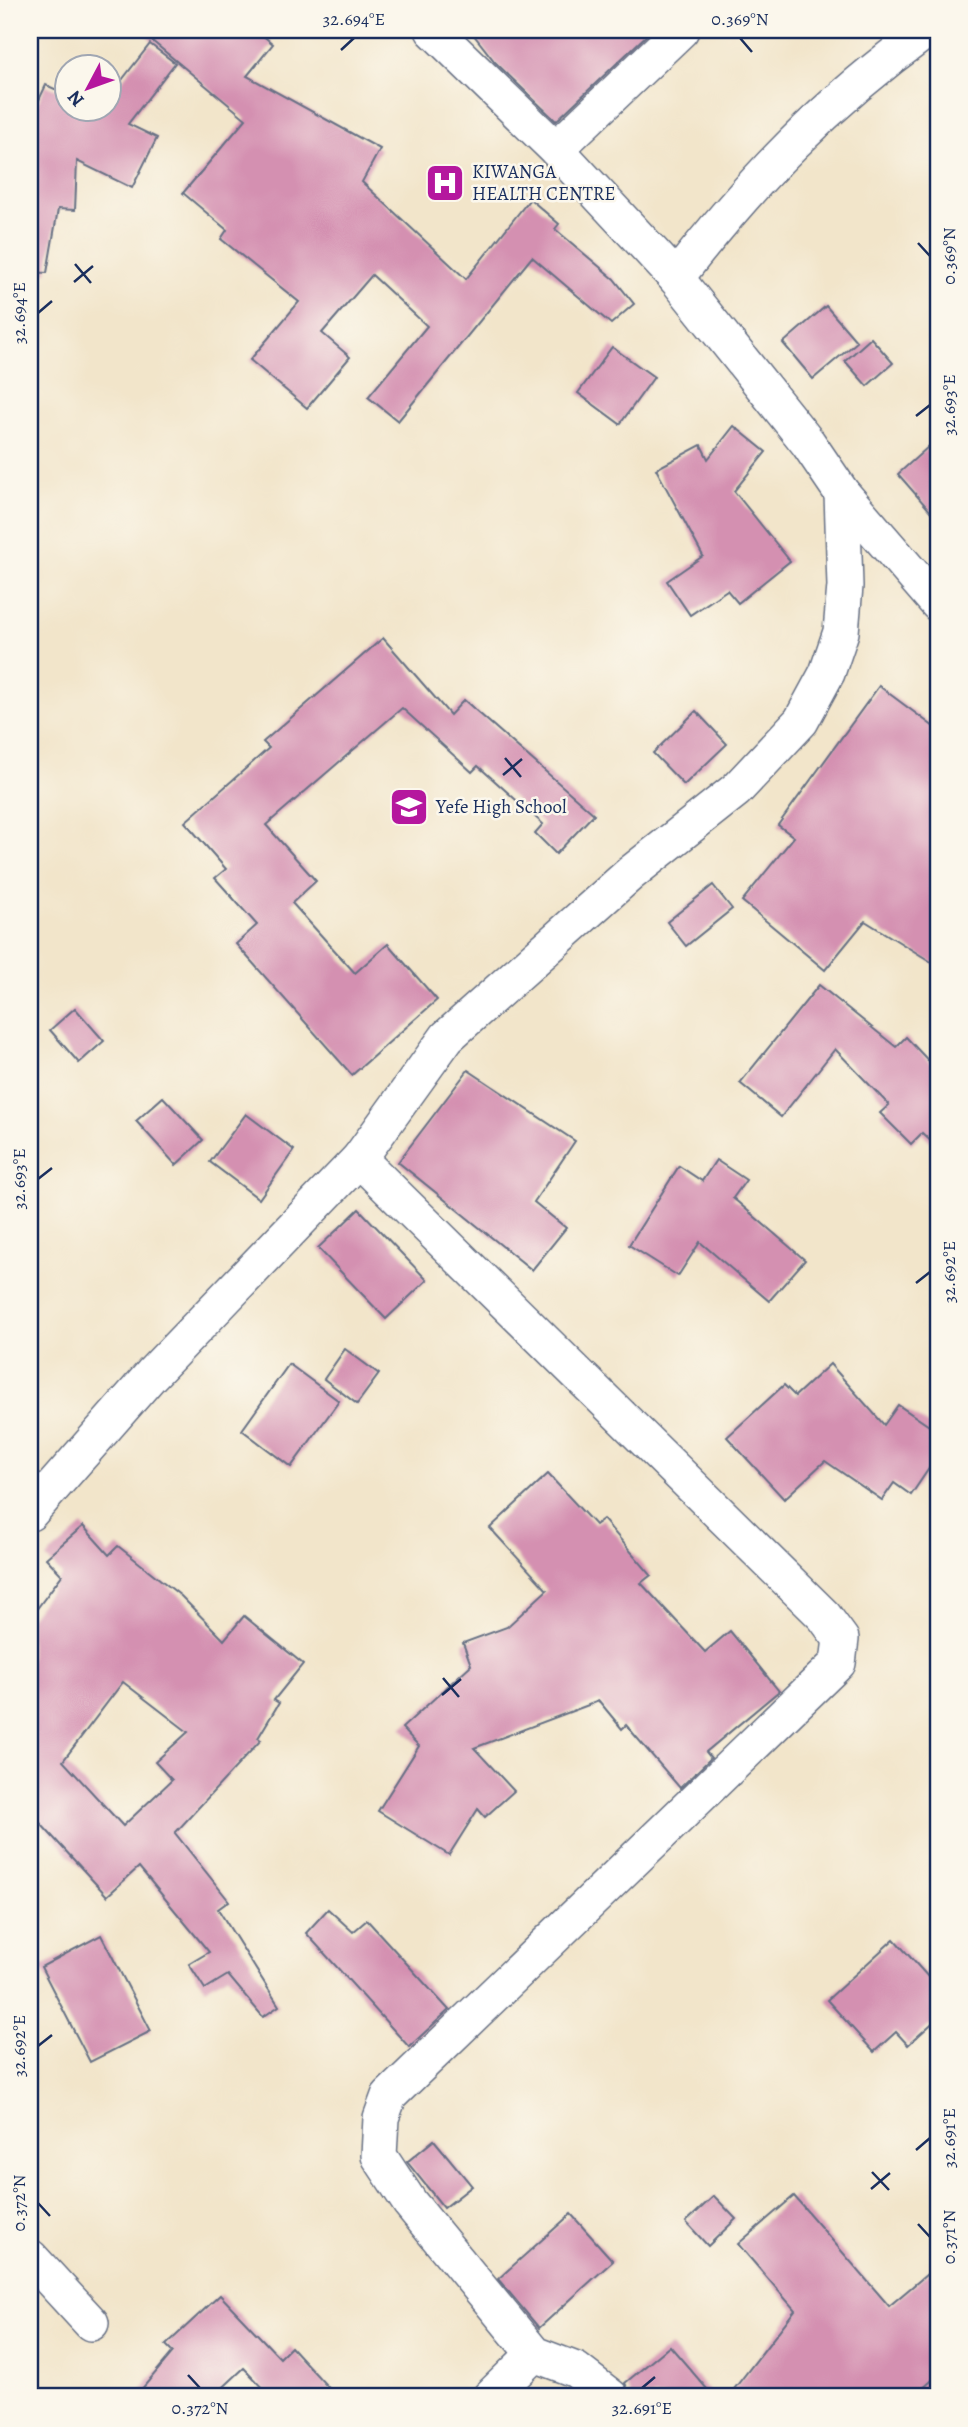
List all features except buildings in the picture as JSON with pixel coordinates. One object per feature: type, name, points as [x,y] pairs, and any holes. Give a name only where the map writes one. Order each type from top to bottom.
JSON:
[{"type":"street","points":[[433,30],[556,149],[676,278],[808,443],[842,493],[932,588]]},
{"type":"street","points":[[556,149],[681,30]]},
{"type":"street","points":[[676,278],[732,206],[836,99],[927,30]]},
{"type":"street","points":[[30,1513],[152,1374],[359,1159],[447,1037],[631,873],[736,790],[801,721],[827,673],[841,632],[845,586],[842,493]]},
{"type":"street","points":[[359,1159],[824,1616],[841,1639],[838,1662],[389,2096],[381,2118],[379,2156],[410,2203],[534,2354],[576,2370],[611,2397]]},
{"type":"street","points":[[30,2258],[91,2323]]},
{"type":"street","points":[[490,2397],[534,2354]]},
{"type":"place","name":"KIWANGA HEALTH CENTRE","points":[[445,183]]},
{"type":"place","name":"Yefe High School","points":[[409,807]]}]
